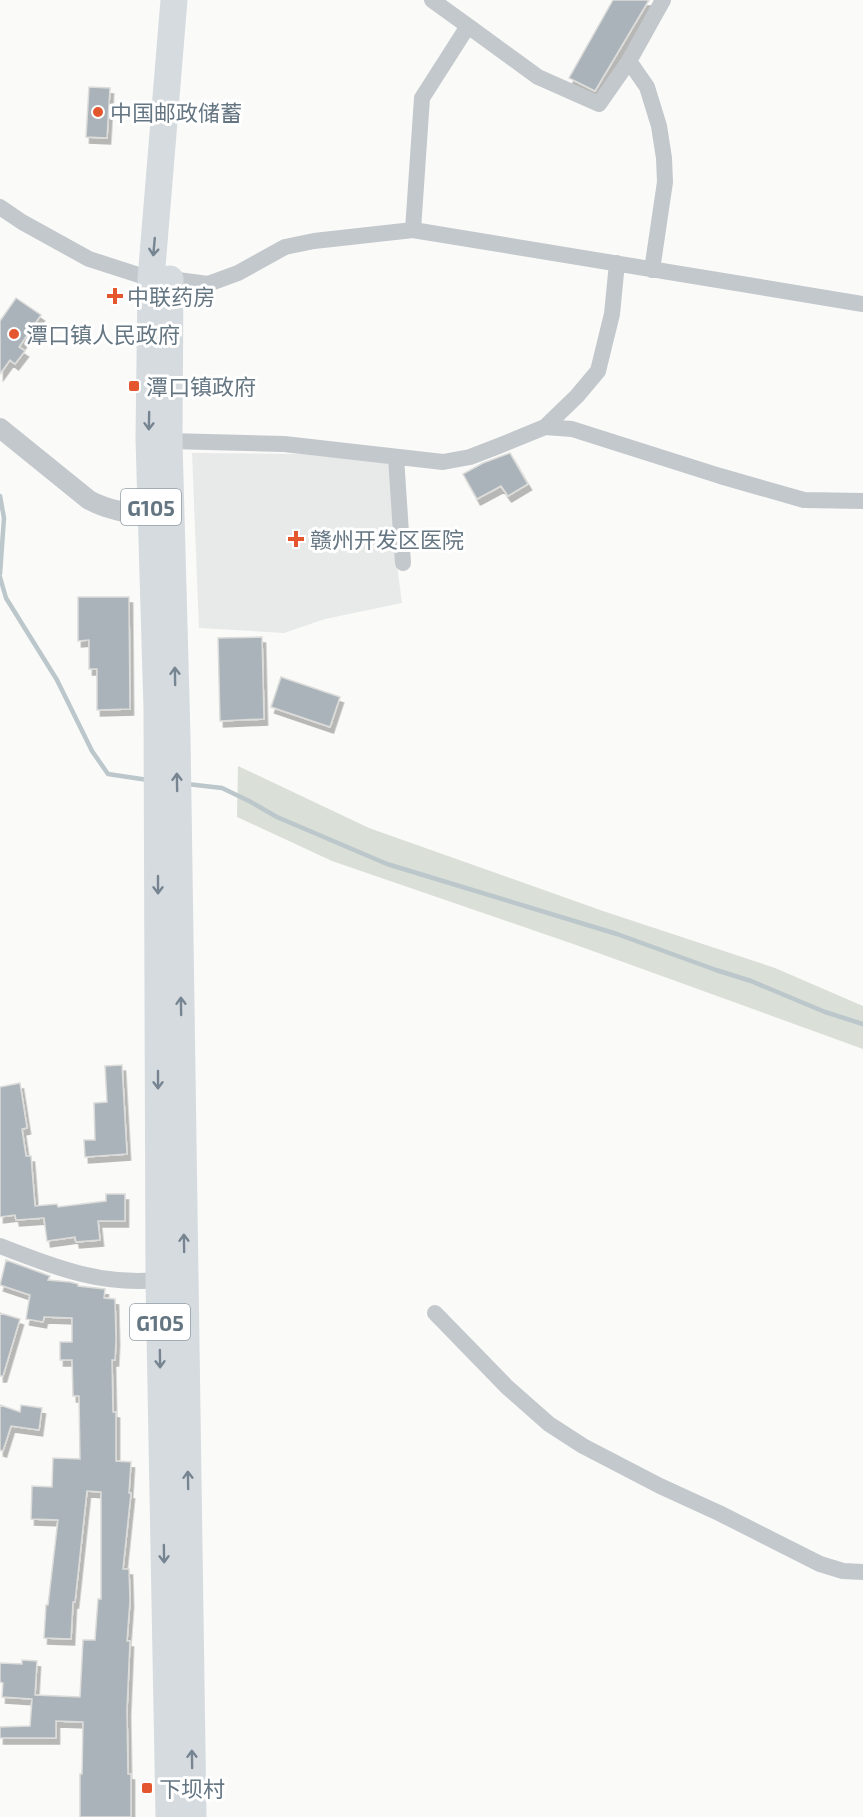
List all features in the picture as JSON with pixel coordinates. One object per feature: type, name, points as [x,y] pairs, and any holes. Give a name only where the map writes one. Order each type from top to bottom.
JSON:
[{"type":"highway","name":"G105","points":[[167,722],[151,515],[149,439],[160,279],[174,0]]},
{"type":"highway","name":"G105","points":[[169,1817],[172,1279],[167,722],[169,441],[160,279],[189,0]]},
{"type":"highway","name":"G105","points":[[172,1279],[193,1817]]},
{"type":"street","points":[[432,0],[538,77],[599,104],[629,61],[663,0]]},
{"type":"street","points":[[413,230],[422,98],[468,26]]},
{"type":"street","points":[[629,61],[647,87],[659,126],[664,158],[665,182],[652,270]]},
{"type":"street","points":[[0,207],[88,259],[160,279],[208,284],[238,273],[285,248],[314,241],[413,230],[863,304]]},
{"type":"street","points":[[169,441],[284,444],[443,462],[470,457],[545,427],[578,396],[598,371],[612,314],[617,263]]},
{"type":"street","points":[[545,427],[572,429],[804,500],[863,501]]},
{"type":"street","points":[[0,428],[97,504],[122,513],[151,515]]},
{"type":"street","points":[[396,457],[403,563]]},
{"type":"street","points":[[0,1246],[56,1268],[106,1280],[172,1279]]},
{"type":"street","points":[[435,1312],[507,1387],[549,1424],[583,1446],[820,1564],[843,1571],[863,1572]]},
{"type":"shaded area","name":"赣州开发区医院","points":[[192,453],[302,454],[387,463],[394,467],[397,565],[402,603],[325,619],[284,633],[199,628]]},
{"type":"shaded area","points":[[238,766],[369,828],[603,911],[775,968],[863,1006],[863,1049],[579,946],[332,861],[237,817]]},
{"type":"building","points":[[613,0],[649,0],[595,91],[569,78]]},
{"type":"building","name":"中国邮政储蓄","points":[[89,87],[110,88],[107,138],[86,137]]},
{"type":"building","name":"潭口镇人民政府","points":[[16,298],[41,315],[19,347],[25,351],[15,364],[10,360],[0,374],[0,321]]},
{"type":"building","points":[[510,453],[528,484],[508,496],[501,486],[477,499],[463,474],[483,463]]},
{"type":"building","points":[[78,597],[129,597],[130,709],[97,710],[97,669],[89,669],[89,640],[78,641]]},
{"type":"building","points":[[262,637],[264,719],[220,721],[218,638]]},
{"type":"building","points":[[281,677],[340,697],[330,727],[271,707]]},
{"type":"building","points":[[122,1065],[127,1154],[85,1157],[84,1140],[95,1140],[94,1103],[107,1102],[105,1066]]},
{"type":"building","points":[[20,1083],[27,1128],[22,1129],[26,1156],[31,1156],[35,1206],[57,1204],[58,1207],[106,1201],[106,1194],[125,1194],[125,1221],[98,1221],[100,1240],[76,1242],[75,1237],[47,1241],[44,1218],[16,1220],[15,1215],[0,1217],[0,1087]]},
{"type":"building","points":[[6,1260],[50,1276],[48,1280],[105,1289],[104,1298],[115,1299],[116,1340],[115,1360],[112,1360],[113,1412],[116,1412],[116,1461],[131,1462],[129,1493],[131,1493],[123,1569],[129,1569],[130,1601],[127,1641],[130,1641],[127,1710],[131,1817],[80,1817],[83,1722],[56,1721],[56,1738],[0,1738],[0,1727],[30,1726],[32,1699],[2,1697],[3,1683],[0,1682],[0,1663],[22,1664],[22,1660],[37,1661],[35,1695],[80,1697],[83,1640],[95,1640],[98,1599],[101,1599],[101,1492],[87,1491],[75,1602],[73,1602],[71,1639],[44,1638],[46,1605],[48,1605],[58,1520],[31,1519],[32,1486],[52,1487],[53,1458],[80,1459],[79,1396],[73,1396],[72,1360],[60,1360],[60,1342],[72,1342],[72,1318],[44,1317],[43,1322],[26,1319],[30,1295],[0,1285]]},
{"type":"building","points":[[0,1313],[20,1319],[3,1376],[0,1376]]},
{"type":"building","points":[[0,1405],[20,1412],[21,1405],[42,1408],[39,1430],[11,1426],[3,1451],[0,1450]]},
{"type":"waterway","points":[[0,496],[4,518],[0,574]]},
{"type":"waterway","points":[[0,577],[6,598],[57,680],[92,751],[108,774],[148,780]]},
{"type":"waterway","points":[[187,784],[222,788],[277,817],[387,864],[617,934],[751,981],[825,1012],[863,1024]]},
{"type":"place","name":"中国邮政储蓄","points":[[98,112]]},
{"type":"place","name":"中联药房","points":[[115,296]]},
{"type":"place","name":"潭口镇人民政府","points":[[14,334]]},
{"type":"place","name":"潭口镇政府","points":[[134,386]]},
{"type":"place","name":"赣州开发区医院","points":[[296,539]]},
{"type":"place","name":"下坝村","points":[[147,1788]]}]
